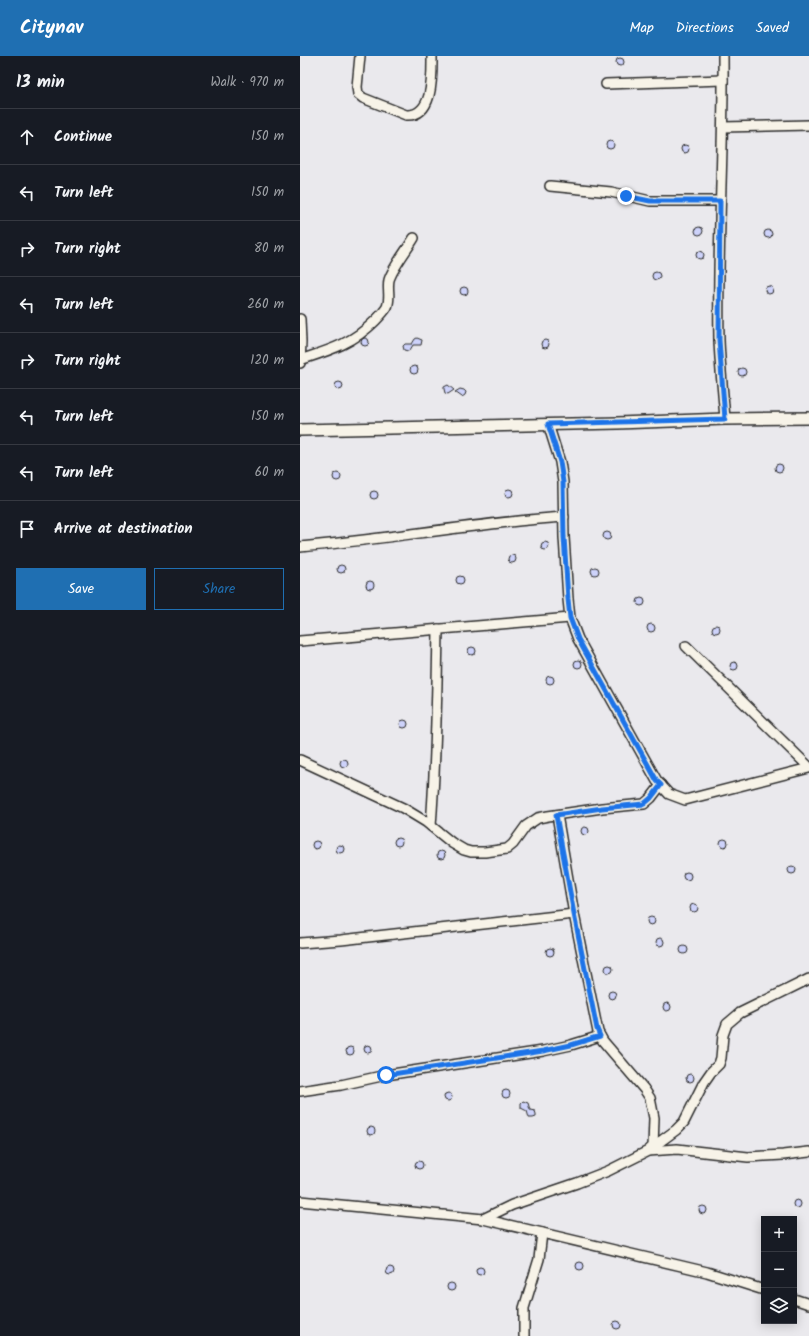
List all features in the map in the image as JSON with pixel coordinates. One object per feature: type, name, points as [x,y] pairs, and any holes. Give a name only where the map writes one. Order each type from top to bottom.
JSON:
[{"type":"street","points":[[360,56],[357,87],[358,94],[363,98],[406,116],[412,116],[420,113],[426,103],[430,88],[432,56]]},
{"type":"street","points":[[723,56],[719,340],[725,419]]},
{"type":"street","points":[[606,84],[723,80]]},
{"type":"street","points":[[723,127],[809,126]]},
{"type":"street","points":[[550,186],[611,192],[650,201],[720,201]]},
{"type":"street","points":[[300,319],[300,361],[326,352],[352,340],[361,334],[387,307],[390,277],[414,238]]},
{"type":"street","points":[[300,430],[809,418]]},
{"type":"street","points":[[548,424],[557,450],[562,475],[570,618],[578,639],[657,781],[669,794],[685,800],[809,767]]},
{"type":"street","points":[[300,547],[516,520],[564,517]]},
{"type":"street","points":[[300,641],[570,618]]},
{"type":"street","points":[[431,826],[437,704],[438,629]]},
{"type":"street","points":[[686,646],[809,767]]},
{"type":"street","points":[[300,760],[403,808],[431,826],[452,843],[471,852],[507,849],[513,844],[526,826],[538,818],[602,808],[644,804],[651,798],[661,785]]},
{"type":"street","points":[[556,815],[597,1029],[600,1036],[650,1098],[654,1118],[650,1149]]},
{"type":"street","points":[[300,943],[341,940],[574,914]]},
{"type":"street","points":[[483,1219],[512,1205],[608,1171],[650,1149],[676,1130],[684,1122],[704,1082],[719,1064],[723,1034],[726,1024],[740,1013],[809,979]]},
{"type":"street","points":[[300,1091],[341,1085],[386,1075],[543,1051],[571,1045],[600,1036]]},
{"type":"street","points":[[650,1149],[677,1149],[748,1157],[809,1152]]},
{"type":"street","points":[[300,1200],[483,1219],[707,1272],[761,1289]]},
{"type":"street","points":[[524,1336],[524,1308],[539,1259],[542,1233]]},
{"type":"street","points":[[797,1300],[809,1304]]},
{"type":"building","points":[[618,58],[622,58],[624,62],[622,66],[618,66],[616,64],[616,60]]},
{"type":"building","points":[[608,141],[612,141],[614,145],[612,149],[608,149],[606,147],[606,143]]},
{"type":"building","points":[[683,145],[687,145],[689,149],[687,153],[683,153],[681,151],[681,147]]},
{"type":"building","points":[[697,227],[701,227],[703,231],[701,235],[697,235],[695,233],[695,229]]},
{"type":"building","points":[[766,230],[770,230],[772,234],[770,238],[766,238],[764,236],[764,232]]},
{"type":"building","points":[[698,251],[702,251],[704,255],[702,259],[698,259],[696,257],[696,253]]},
{"type":"building","points":[[654,272],[658,272],[660,276],[658,280],[654,280],[652,278],[652,274]]},
{"type":"building","points":[[767,286],[771,286],[773,290],[771,294],[767,294],[765,292],[765,288]]},
{"type":"building","points":[[462,287],[466,287],[468,291],[466,295],[462,295],[460,293],[460,289]]},
{"type":"building","points":[[363,338],[367,338],[369,342],[367,346],[363,346],[361,344],[361,340]]},
{"type":"building","points":[[417,338],[422,340],[421,345],[413,345],[410,350],[404,350],[403,346],[405,344],[412,344]]},
{"type":"building","points":[[543,340],[547,340],[549,344],[547,348],[543,348],[541,346],[541,342]]},
{"type":"building","points":[[412,366],[416,366],[418,370],[416,374],[412,374],[410,372],[410,368]]},
{"type":"building","points":[[740,368],[744,368],[746,372],[744,376],[740,376],[738,374],[738,370]]},
{"type":"building","points":[[337,382],[341,382],[343,386],[341,390],[337,390],[335,388],[335,384]]},
{"type":"building","points":[[448,385],[454,390],[448,394],[445,393],[444,387]]},
{"type":"building","points":[[460,389],[466,392],[462,397],[455,392]]},
{"type":"building","points":[[777,464],[781,464],[783,468],[781,472],[777,472],[775,470],[775,466]]},
{"type":"building","points":[[335,473],[339,473],[341,477],[339,481],[335,481],[333,479],[333,475]]},
{"type":"building","points":[[507,489],[511,489],[513,493],[511,497],[507,497],[505,495],[505,491]]},
{"type":"building","points":[[372,491],[376,491],[378,495],[376,499],[372,499],[370,497],[370,493]]},
{"type":"building","points":[[605,532],[609,532],[611,536],[609,540],[605,540],[603,538],[603,534]]},
{"type":"building","points":[[543,542],[547,542],[549,546],[547,550],[543,550],[541,548],[541,544]]},
{"type":"building","points":[[510,555],[514,555],[516,559],[514,563],[510,563],[508,561],[508,557]]},
{"type":"building","points":[[339,565],[343,565],[345,569],[343,573],[339,573],[337,571],[337,567]]},
{"type":"building","points":[[593,567],[597,567],[599,571],[597,575],[593,575],[591,573],[591,569]]},
{"type":"building","points":[[458,576],[462,576],[464,580],[462,584],[458,584],[456,582],[456,578]]},
{"type":"building","points":[[368,581],[372,581],[374,585],[372,589],[368,589],[366,587],[366,583]]},
{"type":"building","points":[[639,598],[643,598],[645,602],[643,606],[639,606],[637,604],[637,600]]},
{"type":"building","points":[[649,624],[653,624],[655,628],[653,632],[649,632],[647,630],[647,626]]},
{"type":"building","points":[[714,625],[718,625],[720,629],[718,633],[714,633],[712,631],[712,627]]},
{"type":"building","points":[[470,647],[474,647],[476,651],[474,655],[470,655],[468,653],[468,649]]},
{"type":"building","points":[[576,660],[580,660],[582,664],[580,668],[576,668],[574,666],[574,662]]},
{"type":"building","points":[[732,662],[736,662],[738,666],[736,670],[732,670],[730,668],[730,664]]},
{"type":"building","points":[[548,676],[552,676],[554,680],[552,684],[548,684],[546,682],[546,678]]},
{"type":"building","points":[[402,720],[406,720],[408,724],[406,728],[402,728],[400,726],[400,722]]},
{"type":"building","points":[[342,759],[346,759],[348,763],[346,767],[342,767],[340,765],[340,761]]},
{"type":"building","points":[[583,827],[587,827],[589,831],[587,835],[583,835],[581,833],[581,829]]},
{"type":"building","points":[[396,838],[400,838],[402,842],[400,846],[396,846],[394,844],[394,840]]},
{"type":"building","points":[[722,839],[726,839],[728,843],[726,847],[722,847],[720,845],[720,841]]},
{"type":"building","points":[[314,841],[318,841],[320,845],[318,849],[314,849],[312,847],[312,843]]},
{"type":"building","points":[[338,845],[342,845],[344,849],[342,853],[338,853],[336,851],[336,847]]},
{"type":"building","points":[[439,851],[443,851],[445,855],[443,859],[439,859],[437,857],[437,853]]},
{"type":"building","points":[[790,866],[794,866],[796,870],[794,874],[790,874],[788,872],[788,868]]},
{"type":"building","points":[[685,872],[689,872],[691,876],[689,880],[685,880],[683,878],[683,874]]},
{"type":"building","points":[[692,904],[696,904],[698,908],[696,912],[692,912],[690,910],[690,906]]},
{"type":"building","points":[[649,917],[653,917],[655,921],[653,925],[649,925],[647,923],[647,919]]},
{"type":"building","points":[[658,938],[662,938],[664,942],[662,946],[658,946],[656,944],[656,940]]},
{"type":"building","points":[[682,946],[686,946],[688,950],[686,954],[682,954],[680,952],[680,948]]},
{"type":"building","points":[[548,948],[552,948],[554,952],[552,956],[548,956],[546,954],[546,950]]},
{"type":"building","points":[[607,965],[611,965],[613,969],[611,973],[607,973],[605,971],[605,967]]},
{"type":"building","points":[[610,991],[614,991],[616,995],[614,999],[610,999],[608,997],[608,993]]},
{"type":"building","points":[[665,1003],[669,1003],[671,1007],[669,1011],[665,1011],[663,1009],[663,1005]]},
{"type":"building","points":[[366,1045],[370,1045],[372,1049],[370,1053],[366,1053],[364,1051],[364,1047]]},
{"type":"building","points":[[348,1047],[352,1047],[354,1051],[352,1055],[348,1055],[346,1053],[346,1049]]},
{"type":"building","points":[[688,1074],[692,1074],[694,1078],[692,1082],[688,1082],[686,1080],[686,1076]]},
{"type":"building","points":[[504,1090],[508,1090],[510,1094],[508,1098],[504,1098],[502,1096],[502,1092]]},
{"type":"building","points":[[446,1093],[450,1093],[452,1097],[450,1101],[446,1101],[444,1099],[444,1095]]},
{"type":"building","points":[[523,1101],[528,1103],[530,1110],[535,1111],[536,1117],[529,1118],[527,1111],[521,1108],[521,1103]]},
{"type":"building","points":[[369,1127],[373,1127],[375,1131],[373,1135],[369,1135],[367,1133],[367,1129]]},
{"type":"building","points":[[417,1161],[421,1161],[423,1165],[421,1169],[417,1169],[415,1167],[415,1163]]},
{"type":"building","points":[[795,1200],[799,1200],[801,1204],[799,1208],[795,1208],[793,1206],[793,1202]]},
{"type":"building","points":[[701,1206],[705,1206],[707,1210],[705,1214],[701,1214],[699,1212],[699,1208]]},
{"type":"building","points":[[578,1262],[582,1262],[584,1266],[582,1270],[578,1270],[576,1268],[576,1264]]},
{"type":"building","points":[[388,1267],[392,1267],[394,1271],[392,1275],[388,1275],[386,1273],[386,1269]]},
{"type":"building","points":[[478,1267],[482,1267],[484,1271],[482,1275],[478,1275],[476,1273],[476,1269]]},
{"type":"building","points":[[449,1283],[453,1283],[455,1287],[453,1291],[449,1291],[447,1289],[447,1285]]},
{"type":"building","points":[[615,1321],[619,1321],[621,1325],[619,1329],[615,1329],[613,1327],[613,1323]]},
{"type":"route","points":[[386,1075],[543,1051],[571,1045],[600,1036],[597,1029],[574,914],[556,815],[602,808],[644,804],[651,798],[661,785],[657,781],[578,639],[570,618],[564,537],[563,482],[557,450],[548,424],[725,419],[719,340],[720,201],[650,201],[626,196]]}]
